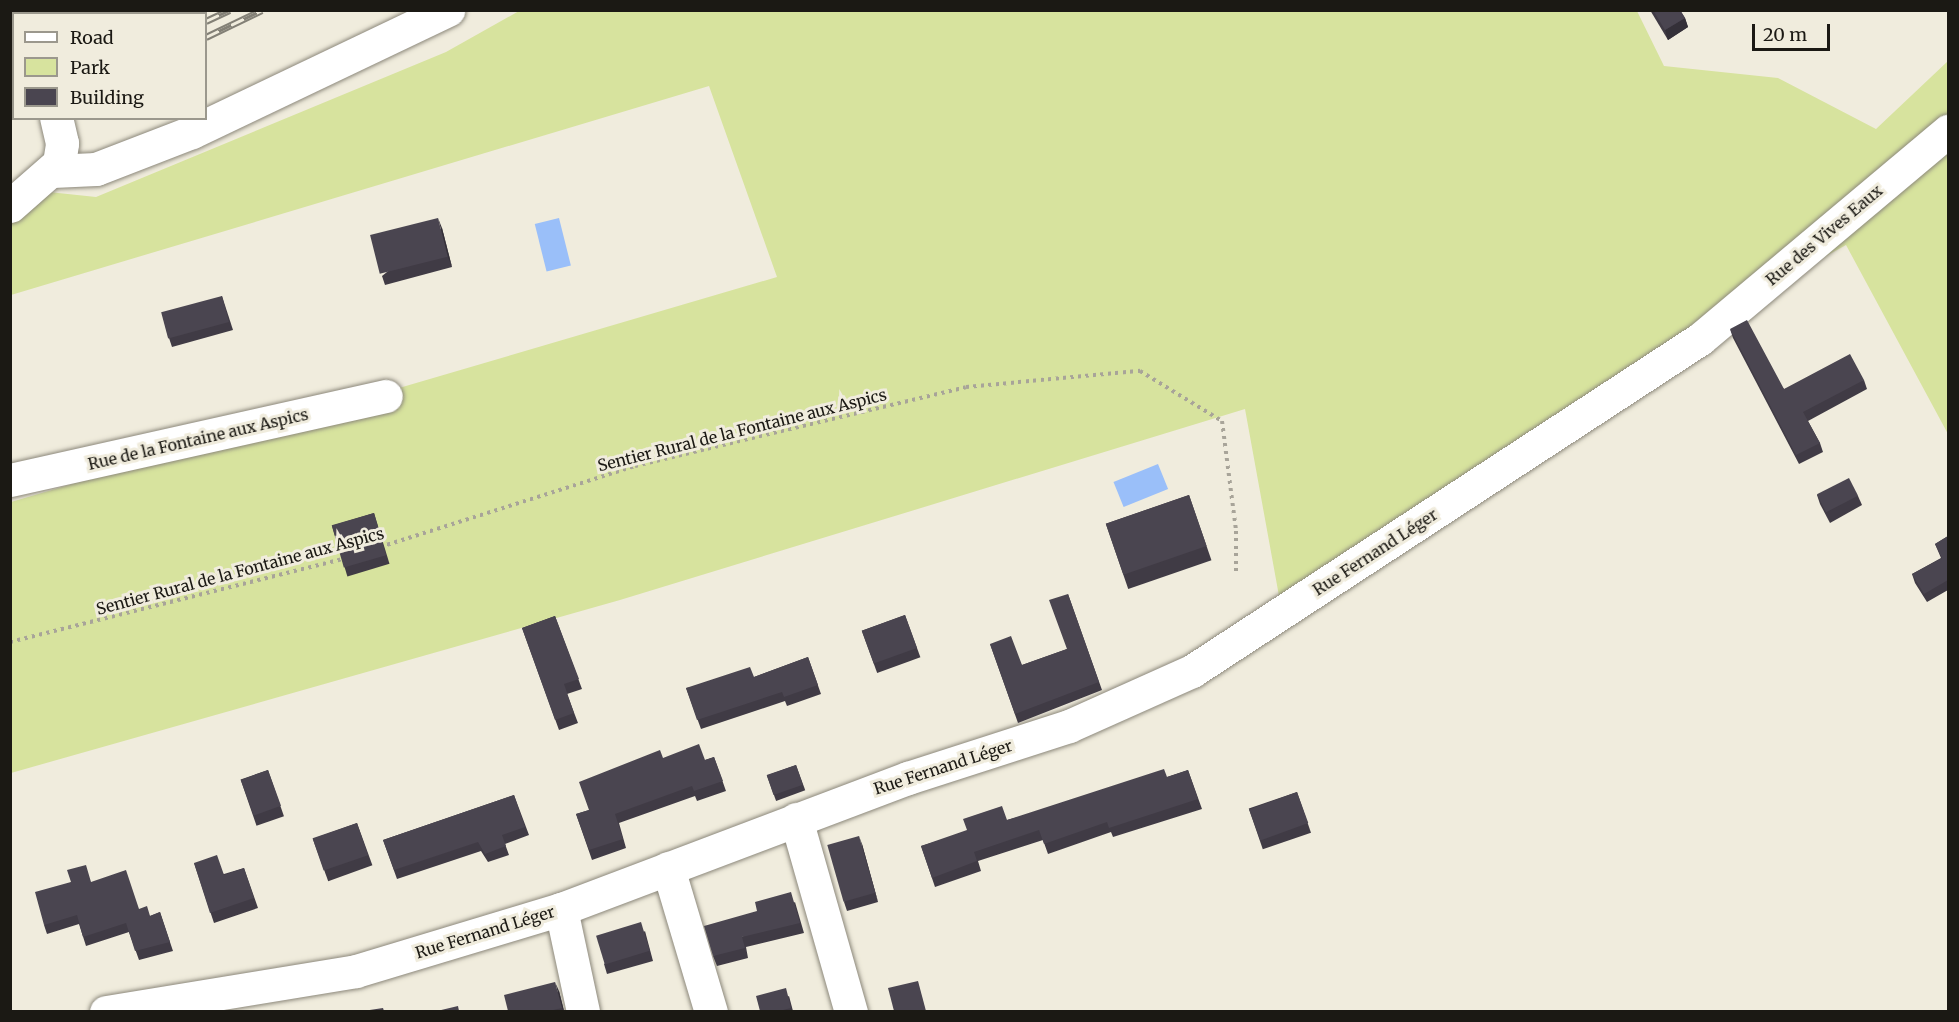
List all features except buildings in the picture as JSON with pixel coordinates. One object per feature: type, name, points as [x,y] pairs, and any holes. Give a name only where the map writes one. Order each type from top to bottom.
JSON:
[{"type":"street","points":[[52,171],[96,169],[192,132],[356,57],[448,10]]},
{"type":"street","points":[[10,206],[52,171],[62,154],[56,120]]},
{"type":"street","name":"Rue des Vives Eaux","points":[[1700,339],[1948,131]]},
{"type":"street","name":"Rue Fernand Léger","points":[[106,1011],[356,971],[561,909],[796,819],[1069,726],[1192,671],[1700,339]]},
{"type":"street","name":"Rue de la Fontaine aux Aspics","points":[[10,480],[386,396]]},
{"type":"street","points":[[796,819],[851,1011]]},
{"type":"street","points":[[668,868],[711,1011]]},
{"type":"street","points":[[561,909],[583,1011]]},
{"type":"path","name":"Sentier Rural de la Fontaine aux Aspics","points":[[376,549],[635,466],[966,387],[1140,372],[1222,421],[1236,531],[1236,575]]},
{"type":"path","name":"Sentier Rural de la Fontaine aux Aspics","points":[[10,642],[354,556]]},
{"type":"green space","points":[[519,11],[1637,11],[1664,66],[1778,78],[1876,129],[1948,61],[1948,434],[1846,245],[1669,344],[1279,596],[1245,409],[620,600],[11,773],[11,502],[777,277],[709,86],[11,295],[11,188],[96,197],[446,52]]},
{"type":"water","points":[[559,218],[571,266],[547,272],[535,224]]},
{"type":"water","points":[[1158,464],[1168,489],[1124,507],[1113,482]]},
{"type":"railway","points":[[207,21],[230,10]]},
{"type":"railway","points":[[207,37],[262,10]]}]
